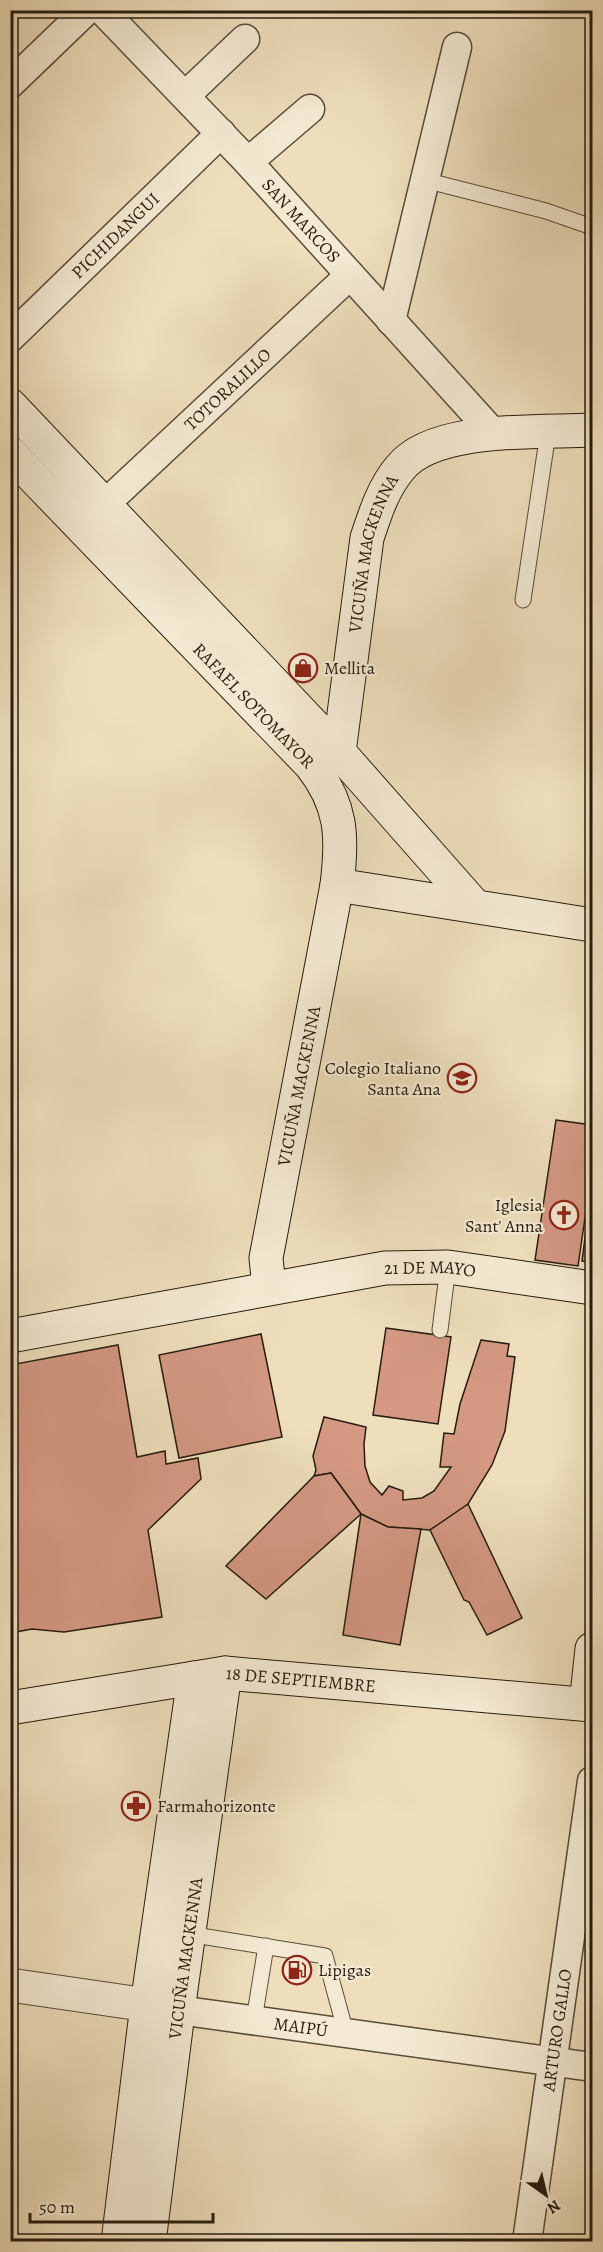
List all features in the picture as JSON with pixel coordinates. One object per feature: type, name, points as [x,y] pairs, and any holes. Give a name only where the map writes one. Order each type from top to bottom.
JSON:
[{"type":"main road","name":"RAFAEL SOTOMAYOR","points":[[10,405],[339,752],[474,905]]},
{"type":"main road","points":[[494,434],[592,430]]},
{"type":"main road","name":"VICUÑA MACKENNA","points":[[339,752],[367,538],[389,484],[401,466],[420,450],[452,440],[494,434]]},
{"type":"main road","name":"RAFAEL SOTOMAYOR","points":[[10,453],[322,779],[338,814],[341,850],[337,885]]},
{"type":"main road","points":[[297,751],[310,760],[318,761],[333,757],[339,752]]},
{"type":"main road","points":[[337,885],[592,925]]},
{"type":"main road","name":"VICUÑA MACKENNA","points":[[269,1287],[266,1258],[337,885]]},
{"type":"main road","name":"21 DE MAYO","points":[[10,1336],[269,1287],[385,1268],[448,1267],[592,1288]]},
{"type":"main road","points":[[589,1705],[592,1649]]},
{"type":"main road","name":"VICUÑA MACKENNA","points":[[149,2241],[163,2007],[188,1934],[210,1676]]},
{"type":"main road","name":"VICUÑA MACKENNA","points":[[118,2241],[163,2007],[210,1676]]},
{"type":"main road","name":"18 DE SEPTIEMBRE","points":[[10,1708],[210,1676],[589,1705]]},
{"type":"main road","name":"MAIPÚ","points":[[10,1985],[163,2007]]},
{"type":"street","points":[[10,84],[87,10]]},
{"type":"street","name":"SAN MARCOS","points":[[117,15],[186,95],[494,434]]},
{"type":"street","points":[[186,95],[244,39]]},
{"type":"street","points":[[391,321],[457,47]]},
{"type":"street","points":[[248,162],[310,109]]},
{"type":"street","name":"PICHIDANGUI","points":[[10,338],[221,133]]},
{"type":"street","name":"TOTORALILLO","points":[[105,504],[350,275]]},
{"type":"street","name":"ARTURO GALLO","points":[[527,2241],[592,1781]]},
{"type":"street","name":"MAIPÚ","points":[[163,2007],[592,2067]]},
{"type":"lane","points":[[440,184],[546,210],[592,227]]},
{"type":"lane","points":[[524,600],[548,433]]},
{"type":"lane","points":[[440,1330],[448,1267]]},
{"type":"lane","points":[[188,1934],[326,1956],[346,2033]]},
{"type":"lane","points":[[254,2020],[266,1946]]},
{"type":"building","name":"Iglesia Sant' Anna","points":[[556,1120],[592,1125],[592,1170],[578,1266],[535,1260]]},
{"type":"building","points":[[590,1199],[592,1199],[592,1263],[582,1261]]},
{"type":"building","points":[[386,1328],[451,1337],[438,1424],[373,1415]]},
{"type":"building","points":[[261,1334],[282,1437],[179,1458],[159,1355]]},
{"type":"building","points":[[481,1340],[509,1344],[507,1356],[515,1357],[505,1431],[492,1465],[468,1504],[456,1514],[430,1530],[388,1527],[361,1514],[331,1473],[314,1476],[316,1470],[313,1456],[324,1417],[366,1427],[365,1466],[370,1482],[382,1495],[389,1486],[403,1491],[403,1500],[422,1498],[434,1491],[451,1467],[440,1467],[444,1433],[454,1434],[460,1404]]},
{"type":"building","points":[[118,1345],[137,1457],[165,1451],[166,1464],[198,1458],[201,1479],[148,1530],[162,1617],[64,1632],[32,1629],[10,1633],[10,1365]]},
{"type":"building","points":[[331,1473],[361,1514],[266,1599],[226,1566],[314,1476]]},
{"type":"building","points":[[468,1504],[522,1618],[487,1635],[469,1602],[464,1600],[430,1530]]},
{"type":"building","points":[[361,1514],[388,1527],[421,1529],[400,1645],[343,1635]]},
{"type":"place","name":"Mellita","points":[[303,668]]},
{"type":"place","name":"Colegio Italiano Santa Ana","points":[[462,1078]]},
{"type":"place","name":"Iglesia Sant' Anna","points":[[564,1215]]},
{"type":"place","name":"Farmahorizonte","points":[[136,1806]]},
{"type":"place","name":"Lipigas","points":[[297,1970]]}]
